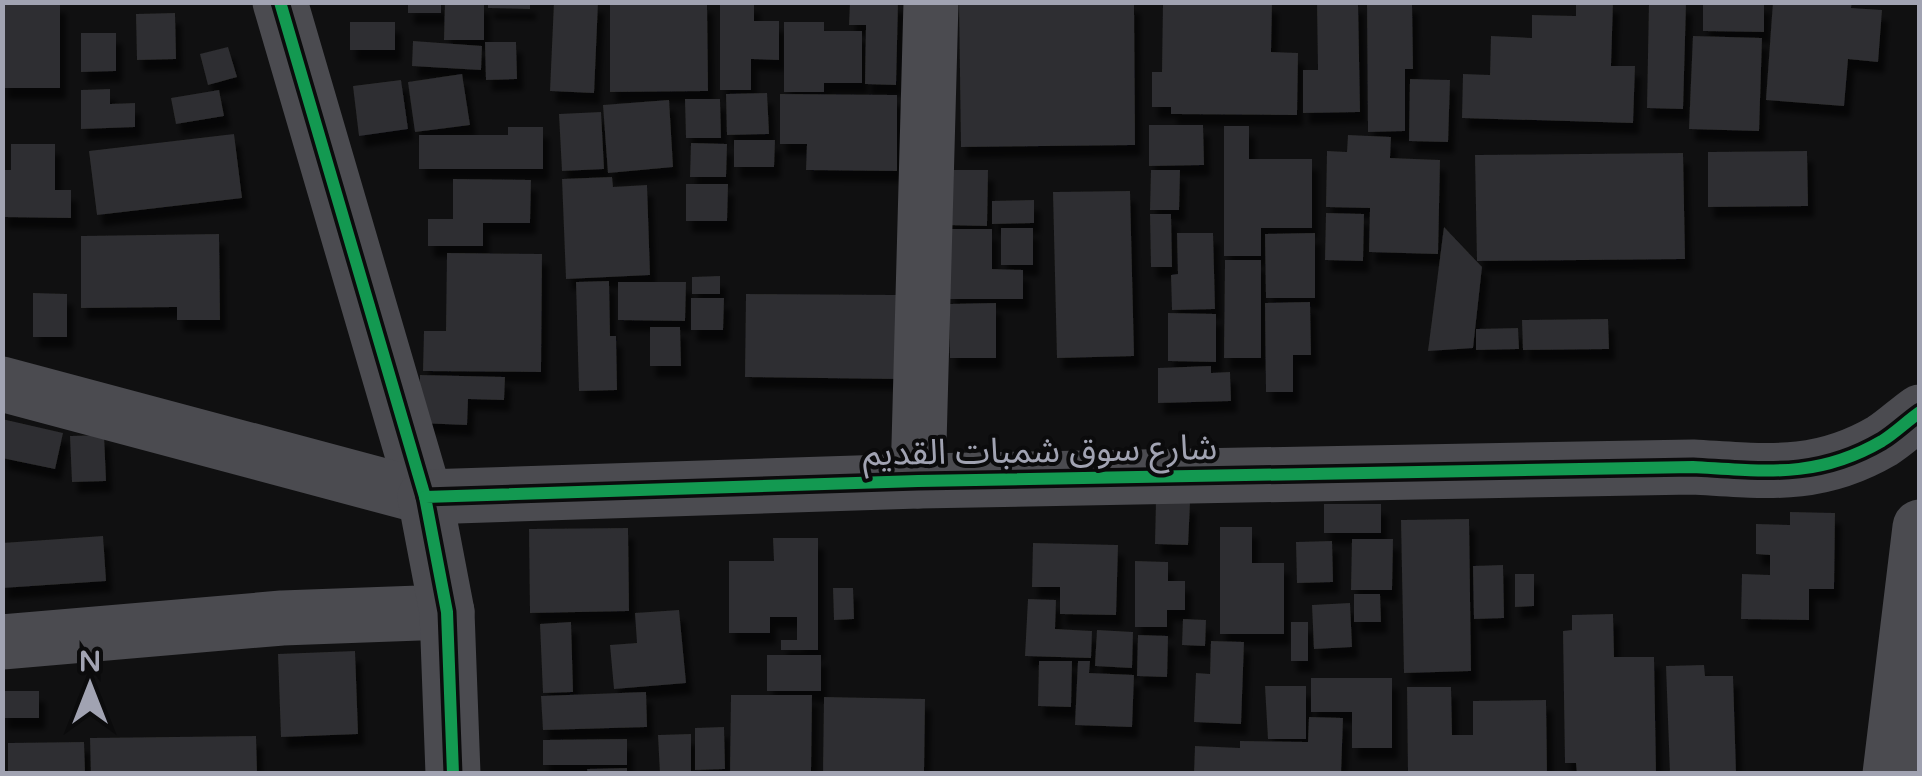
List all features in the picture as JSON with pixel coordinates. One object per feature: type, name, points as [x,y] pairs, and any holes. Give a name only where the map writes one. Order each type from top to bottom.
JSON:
[{"type":"street","points":[[280,2],[425,497],[447,612],[453,774]]},
{"type":"street","points":[[918,481],[931,2]]},
{"type":"street","name":"شارع سوق شمبات القديم","points":[[2,384],[425,497],[918,481],[1693,468],[1782,472],[1837,462],[1884,440],[1920,412]]},
{"type":"street","points":[[1890,774],[1920,527]]},
{"type":"street","points":[[2,642],[282,618],[447,612]]},
{"type":"building","points":[[2,2],[60,2],[60,88],[2,88]]},
{"type":"building","points":[[408,2],[441,2],[441,13],[408,13]]},
{"type":"building","points":[[445,2],[484,2],[484,40],[444,40]]},
{"type":"building","points":[[488,2],[530,2],[530,9],[488,8]]},
{"type":"building","points":[[554,2],[598,2],[594,93],[550,91]]},
{"type":"building","points":[[610,2],[707,2],[708,91],[610,92]]},
{"type":"building","points":[[720,2],[754,2],[754,21],[779,21],[779,60],[751,59],[751,90],[720,90]]},
{"type":"building","points":[[850,2],[898,2],[896,85],[865,84],[866,25],[849,25]]},
{"type":"building","points":[[959,2],[1134,2],[1135,145],[961,147]]},
{"type":"building","points":[[1163,2],[1272,2],[1271,52],[1298,53],[1297,115],[1171,114],[1171,107],[1152,107],[1152,72],[1162,72]]},
{"type":"building","points":[[1317,2],[1358,2],[1360,112],[1303,113],[1303,70],[1318,70]]},
{"type":"building","points":[[1367,2],[1412,2],[1413,69],[1405,69],[1405,131],[1368,132]]},
{"type":"building","points":[[1576,2],[1613,2],[1611,66],[1635,66],[1633,123],[1462,118],[1463,74],[1490,75],[1491,36],[1532,38],[1532,15],[1576,16]]},
{"type":"building","points":[[1649,2],[1686,3],[1683,109],[1647,108]]},
{"type":"building","points":[[1703,2],[1764,2],[1764,32],[1703,31]]},
{"type":"building","points":[[1773,2],[1852,2],[1851,8],[1882,10],[1878,62],[1848,59],[1844,106],[1766,100]]},
{"type":"building","points":[[175,13],[176,59],[137,60],[136,14]]},
{"type":"building","points":[[350,22],[395,22],[395,50],[350,50]]},
{"type":"building","points":[[784,22],[824,22],[824,31],[862,31],[862,83],[824,83],[824,92],[784,92]]},
{"type":"building","points":[[81,33],[116,33],[116,71],[81,72]]},
{"type":"building","points":[[1693,36],[1762,38],[1759,131],[1689,129]]},
{"type":"building","points":[[413,41],[482,46],[481,70],[412,66]]},
{"type":"building","points":[[485,42],[516,42],[517,79],[486,80]]},
{"type":"building","points":[[228,47],[237,77],[208,85],[200,54]]},
{"type":"building","points":[[462,74],[470,125],[415,132],[408,82]]},
{"type":"building","points":[[1410,79],[1450,80],[1448,142],[1409,141]]},
{"type":"building","points":[[401,80],[408,129],[359,136],[353,86]]},
{"type":"building","points":[[110,89],[110,104],[135,103],[135,127],[81,129],[81,90]]},
{"type":"building","points":[[219,90],[224,116],[176,124],[171,98]]},
{"type":"building","points":[[767,93],[769,134],[727,135],[726,94]]},
{"type":"building","points":[[780,94],[897,95],[897,171],[806,170],[807,144],[780,144]]},
{"type":"building","points":[[685,99],[720,99],[721,138],[686,138]]},
{"type":"building","points":[[669,100],[673,167],[608,173],[603,105]]},
{"type":"building","points":[[601,112],[604,169],[562,171],[559,114]]},
{"type":"building","points":[[1149,125],[1203,125],[1204,165],[1149,166]]},
{"type":"building","points":[[1224,126],[1249,126],[1249,159],[1312,159],[1312,228],[1261,228],[1261,256],[1224,256]]},
{"type":"building","points":[[508,127],[543,127],[543,169],[419,169],[419,135],[508,135]]},
{"type":"building","points":[[234,134],[242,198],[97,215],[89,151]]},
{"type":"building","points":[[1348,135],[1391,137],[1390,158],[1440,160],[1438,254],[1369,252],[1370,208],[1326,207],[1327,151],[1347,152]]},
{"type":"building","points":[[734,140],[775,140],[774,167],[734,167]]},
{"type":"building","points":[[691,143],[727,144],[726,177],[690,177]]},
{"type":"building","points":[[11,144],[55,144],[55,190],[71,190],[71,218],[2,217],[2,170],[11,170]]},
{"type":"building","points":[[1807,151],[1808,206],[1708,207],[1708,152]]},
{"type":"building","points":[[1683,153],[1685,259],[1477,261],[1475,155]]},
{"type":"building","points":[[945,170],[988,170],[987,226],[945,225]]},
{"type":"building","points":[[1151,170],[1180,170],[1179,210],[1150,210]]},
{"type":"building","points":[[612,177],[613,187],[647,185],[650,275],[566,279],[562,179]]},
{"type":"building","points":[[453,179],[531,180],[530,223],[483,223],[483,246],[428,246],[428,219],[453,219]]},
{"type":"building","points":[[686,184],[728,184],[727,221],[686,221]]},
{"type":"building","points":[[1130,191],[1134,356],[1057,358],[1053,192]]},
{"type":"building","points":[[1034,200],[1034,223],[992,224],[992,201]]},
{"type":"building","points":[[1326,213],[1364,214],[1363,261],[1325,260]]},
{"type":"building","points":[[1150,214],[1171,214],[1172,267],[1151,267]]},
{"type":"building","points":[[1444,227],[1482,267],[1473,348],[1428,351]]},
{"type":"building","points":[[1001,228],[1033,228],[1033,265],[1001,265]]},
{"type":"building","points":[[949,229],[992,229],[992,269],[1023,270],[1023,299],[949,299]]},
{"type":"building","points":[[1177,233],[1213,233],[1215,309],[1172,310],[1171,275],[1178,274]]},
{"type":"building","points":[[1315,233],[1315,298],[1266,298],[1265,234]]},
{"type":"building","points":[[219,234],[220,320],[177,320],[177,307],[81,308],[81,236]]},
{"type":"building","points":[[447,253],[542,254],[541,372],[423,371],[424,331],[446,331]]},
{"type":"building","points":[[1225,260],[1261,260],[1261,358],[1224,358]]},
{"type":"building","points":[[720,276],[720,294],[692,294],[692,277]]},
{"type":"building","points":[[609,281],[610,336],[616,336],[617,390],[579,391],[576,282]]},
{"type":"building","points":[[618,282],[686,282],[685,321],[618,320]]},
{"type":"building","points":[[33,293],[67,294],[67,337],[33,337]]},
{"type":"building","points":[[746,294],[898,295],[897,379],[745,377]]},
{"type":"building","points":[[691,298],[724,298],[723,330],[691,330]]},
{"type":"building","points":[[1310,302],[1311,355],[1293,355],[1293,392],[1266,392],[1265,303]]},
{"type":"building","points":[[996,303],[996,358],[950,358],[949,304]]},
{"type":"building","points":[[1168,313],[1216,314],[1216,362],[1168,361]]},
{"type":"building","points":[[1608,319],[1609,349],[1523,350],[1522,320]]},
{"type":"building","points":[[650,327],[680,327],[681,366],[650,366]]},
{"type":"building","points":[[1518,328],[1519,349],[1476,350],[1476,329]]},
{"type":"building","points":[[1211,366],[1211,373],[1230,372],[1231,401],[1158,403],[1158,368]]},
{"type":"building","points":[[420,375],[505,377],[504,400],[468,399],[467,425],[419,423]]},
{"type":"building","points":[[2,419],[63,433],[55,469],[2,458]]},
{"type":"building","points":[[104,435],[106,481],[72,482],[70,436]]},
{"type":"building","points":[[1156,501],[1190,502],[1188,545],[1155,544]]},
{"type":"building","points":[[1324,504],[1381,504],[1381,533],[1324,533]]},
{"type":"building","points":[[1790,512],[1835,513],[1834,589],[1809,589],[1809,620],[1741,619],[1742,574],[1770,575],[1770,555],[1756,554],[1756,524],[1790,525]]},
{"type":"building","points":[[1469,519],[1471,671],[1404,673],[1401,520]]},
{"type":"building","points":[[1220,527],[1252,527],[1252,563],[1284,563],[1284,634],[1220,634]]},
{"type":"building","points":[[628,528],[629,611],[530,613],[529,529]]},
{"type":"building","points":[[103,536],[106,581],[2,588],[2,543]]},
{"type":"building","points":[[773,538],[818,538],[818,650],[781,650],[781,640],[797,640],[797,617],[770,617],[770,633],[729,633],[729,561],[774,561]]},
{"type":"building","points":[[1352,539],[1393,539],[1392,590],[1351,590]]},
{"type":"building","points":[[1332,541],[1333,582],[1297,583],[1296,542]]},
{"type":"building","points":[[1033,543],[1118,545],[1116,615],[1060,614],[1060,587],[1032,587]]},
{"type":"building","points":[[1135,561],[1168,562],[1168,581],[1185,581],[1185,610],[1167,610],[1167,627],[1135,627]]},
{"type":"building","points":[[1503,565],[1504,618],[1474,619],[1473,566]]},
{"type":"building","points":[[1515,574],[1534,574],[1534,606],[1515,607]]},
{"type":"building","points":[[833,588],[853,588],[854,619],[834,620]]},
{"type":"building","points":[[1354,594],[1380,594],[1381,622],[1354,622]]},
{"type":"building","points":[[1028,599],[1056,600],[1055,629],[1092,631],[1091,658],[1025,656]]},
{"type":"building","points":[[1350,603],[1352,647],[1314,649],[1312,605]]},
{"type":"building","points":[[679,610],[686,683],[614,689],[610,645],[637,643],[635,613]]},
{"type":"building","points":[[1613,614],[1614,657],[1654,657],[1656,774],[1577,774],[1576,763],[1565,763],[1563,631],[1572,630],[1572,615]]},
{"type":"building","points":[[1183,619],[1206,620],[1205,646],[1182,645]]},
{"type":"building","points":[[571,622],[573,692],[543,693],[540,624]]},
{"type":"building","points":[[1291,622],[1308,622],[1308,661],[1291,661]]},
{"type":"building","points":[[1097,630],[1133,632],[1132,668],[1095,666]]},
{"type":"building","points":[[1138,635],[1168,636],[1167,677],[1137,676]]},
{"type":"building","points":[[1211,641],[1244,642],[1241,724],[1194,722],[1196,673],[1210,674]]},
{"type":"building","points":[[355,651],[358,734],[281,737],[278,654]]},
{"type":"building","points":[[767,655],[821,655],[821,691],[767,691]]},
{"type":"building","points":[[1039,661],[1072,661],[1071,707],[1038,706]]},
{"type":"building","points":[[1078,661],[1090,661],[1089,673],[1134,675],[1132,727],[1075,725]]},
{"type":"building","points":[[1704,665],[1705,676],[1733,676],[1736,774],[1670,774],[1666,666]]},
{"type":"building","points":[[1311,678],[1392,678],[1392,748],[1352,748],[1352,712],[1311,712]]},
{"type":"building","points":[[1265,686],[1306,686],[1306,739],[1268,739]]},
{"type":"building","points":[[1407,687],[1451,687],[1452,735],[1473,735],[1473,701],[1546,700],[1547,774],[1408,774]]},
{"type":"building","points":[[2,691],[39,691],[39,718],[2,718]]},
{"type":"building","points":[[646,692],[647,727],[543,730],[541,696]]},
{"type":"building","points":[[731,695],[812,695],[811,774],[730,774]]},
{"type":"building","points":[[824,697],[925,699],[924,774],[823,774]]},
{"type":"building","points":[[1309,717],[1343,718],[1341,774],[1194,774],[1195,746],[1240,748],[1240,741],[1308,742]]},
{"type":"building","points":[[724,727],[725,769],[695,770],[695,728]]},
{"type":"building","points":[[691,734],[691,774],[660,774],[658,735]]},
{"type":"building","points":[[256,736],[257,774],[91,774],[90,738]]},
{"type":"building","points":[[627,739],[627,765],[543,765],[543,740]]},
{"type":"building","points":[[84,742],[85,774],[8,774],[8,743]]},
{"type":"building","points":[[627,768],[627,774],[588,774],[587,769]]},
{"type":"cycle path","points":[[280,2],[425,497]]},
{"type":"cycle path","points":[[453,774],[447,612],[425,497],[918,481],[1693,467],[1790,470],[1835,462],[1858,453],[1887,438],[1920,412]]}]
